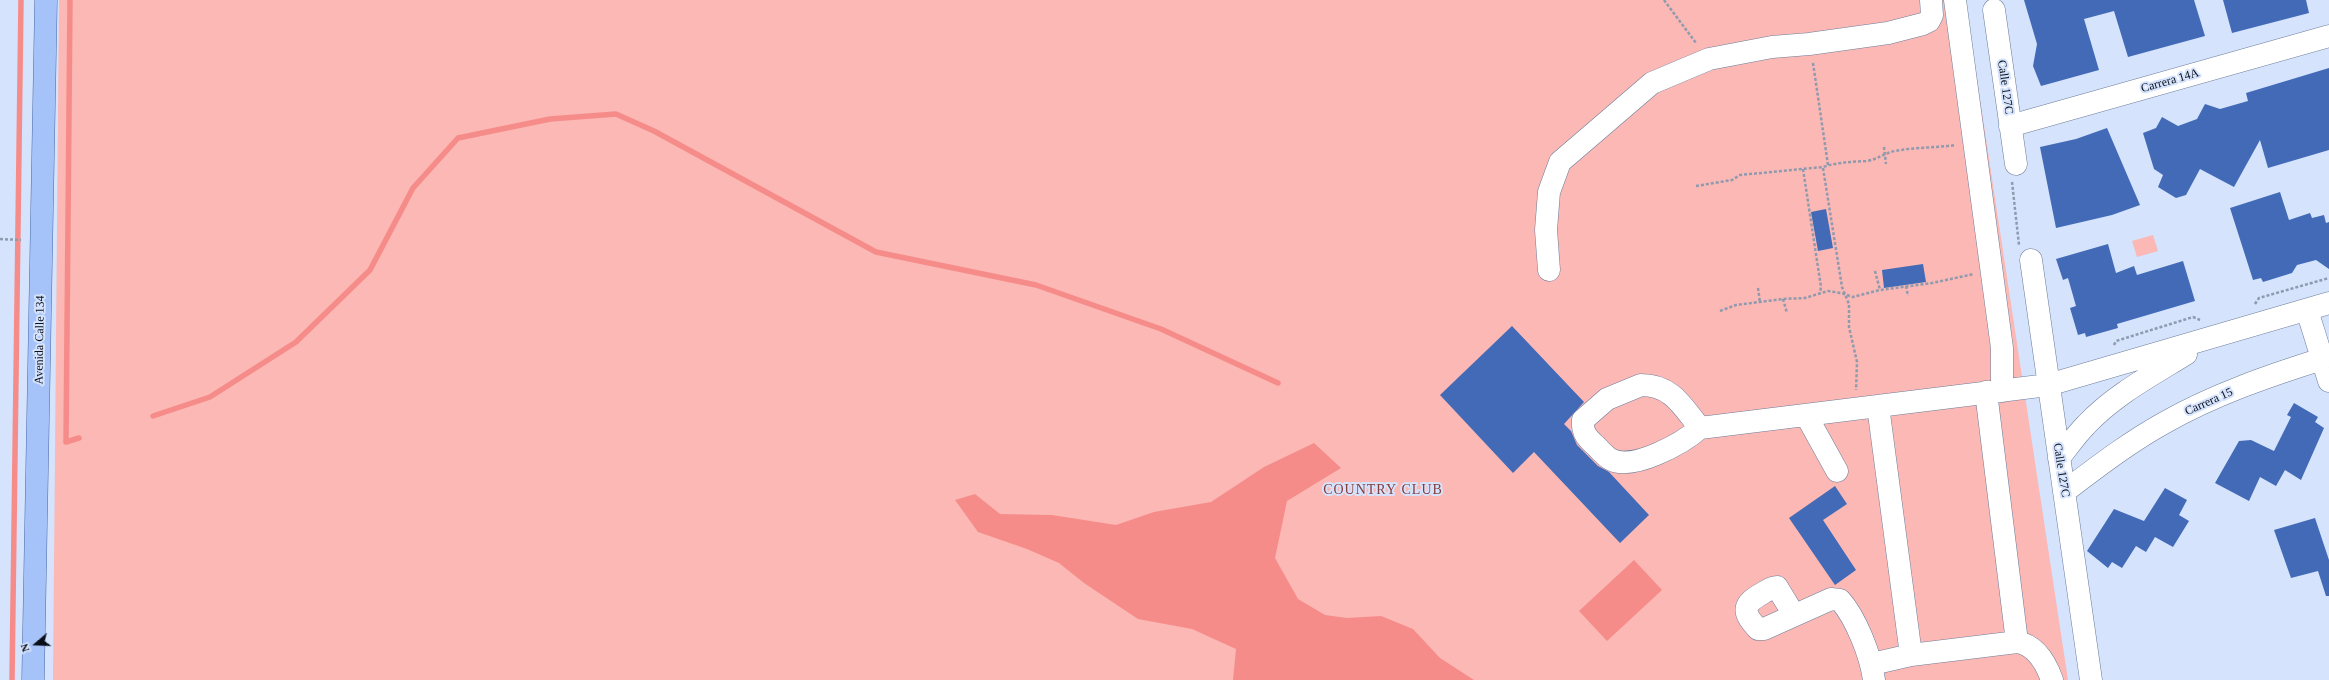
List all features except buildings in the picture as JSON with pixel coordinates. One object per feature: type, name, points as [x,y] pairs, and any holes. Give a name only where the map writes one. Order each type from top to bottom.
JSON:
[{"type":"main road","name":"Avenida Calle 134","points":[[33,680],[46,0]]},
{"type":"street","points":[[1549,270],[1546,230],[1549,192],[1560,162],[1652,83],[1708,59],[1772,47],[1809,44],[1888,33],[1923,24],[1929,21],[1932,16],[1932,0]]},
{"type":"street","points":[[1955,0],[2002,348],[1994,392],[2017,642]]},
{"type":"street","name":"Calle 127C","points":[[1994,10],[2010,126],[2014,172]]},
{"type":"street","name":"Carrera 14A","points":[[2010,126],[2329,36]]},
{"type":"street","name":"Calle 127C","points":[[2025,253],[2048,385],[2091,680]]},
{"type":"street","points":[[1700,428],[1675,397],[1663,388],[1641,385],[1607,399],[1583,420],[1582,429],[1586,437],[1610,459],[1629,463],[1676,447],[1700,428],[2048,385],[2211,339],[2329,303]]},
{"type":"street","points":[[2307,310],[2329,381]]},
{"type":"street","points":[[2059,458],[2087,424],[2130,388],[2211,339]]},
{"type":"street","name":"Carrera 15","points":[[2064,492],[2108,458],[2163,423],[2212,400],[2279,373],[2322,359]]},
{"type":"street","points":[[1868,407],[1911,655]]},
{"type":"street","points":[[1806,415],[1837,471]]},
{"type":"street","points":[[1794,615],[1831,599],[1840,600],[1847,608],[1873,672],[1911,655],[2017,642],[2028,646],[2036,653],[2046,665],[2052,680]]},
{"type":"path","points":[[1664,0],[1708,59]]},
{"type":"path","points":[[1809,44],[1828,165]]},
{"type":"path","points":[[1696,186],[1732,180],[1740,175],[1823,167],[1852,160],[1866,161],[1913,148],[1974,143]]},
{"type":"path","points":[[1884,147],[1886,164]]},
{"type":"path","points":[[1823,167],[1842,287],[1847,296],[1849,327],[1858,362],[1855,382],[1868,407]]},
{"type":"path","points":[[1803,168],[1822,287],[1819,294]]},
{"type":"path","points":[[2014,172],[2011,186],[2025,253]]},
{"type":"path","points":[[0,239],[27,240]]},
{"type":"path","points":[[1875,271],[1880,290]]},
{"type":"path","points":[[1720,311],[1736,305],[1783,299],[1805,298],[1828,291],[1853,297],[1880,290],[1992,272]]},
{"type":"path","points":[[1906,286],[1908,296]]},
{"type":"path","points":[[1758,288],[1760,303]]},
{"type":"path","points":[[1783,299],[1787,314]]},
{"type":"shaded area","name":"COUNTRY CLUB","points":[[59,0],[1965,0],[2068,680],[53,680]]},
{"type":"shaded area","points":[[2153,235],[2158,251],[2137,257],[2132,241]]},
{"type":"shaded area","points":[[1314,443],[1341,468],[1287,501],[1275,558],[1298,599],[1325,615],[1347,618],[1381,616],[1413,629],[1440,658],[1474,680],[1233,680],[1236,649],[1192,629],[1138,619],[1084,583],[1059,563],[1027,549],[978,532],[955,500],[975,494],[1000,514],[1052,515],[1116,525],[1154,512],[1211,502],[1264,467]]},
{"type":"shaded area","points":[[1634,560],[1662,590],[1607,641],[1579,611]]},
{"type":"waterway","points":[[12,680],[21,0]]},
{"type":"waterway","points":[[70,0],[66,442],[79,438]]},
{"type":"waterway","points":[[153,416],[210,397],[296,342],[370,270],[413,188],[458,138],[550,119],[616,114],[654,131],[876,252],[1036,285],[1161,329],[1278,383]]},
{"type":"district","name":"COUNTRY CLUB","points":[[1383,490]]}]
